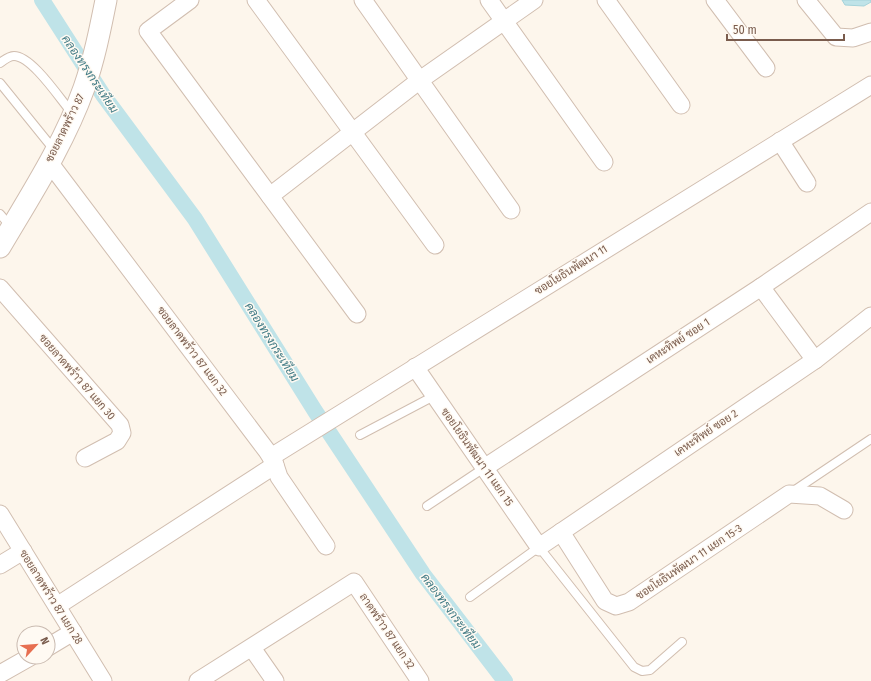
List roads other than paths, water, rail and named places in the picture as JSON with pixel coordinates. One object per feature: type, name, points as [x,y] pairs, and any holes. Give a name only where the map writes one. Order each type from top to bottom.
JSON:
[{"type":"street","name":"ซอยลาดพร้าว 87","points":[[0,247],[6,221],[52,157],[84,89],[97,43],[106,0]]},
{"type":"street","points":[[190,0],[148,31],[357,314]]},
{"type":"street","points":[[256,0],[435,245]]},
{"type":"street","points":[[363,0],[511,210]]},
{"type":"street","points":[[489,0],[604,162]]},
{"type":"street","points":[[270,196],[420,80],[534,0]]},
{"type":"street","points":[[606,0],[681,106]]},
{"type":"street","points":[[715,0],[766,68]]},
{"type":"street","points":[[806,0],[836,37],[853,38],[871,32]]},
{"type":"street","name":"ซอยโยธินพัฒนา 11","points":[[57,606],[273,461],[315,430],[871,85]]},
{"type":"street","points":[[780,141],[807,183]]},
{"type":"street","name":"ซอยลาดพร้าว 87 แยก 32","points":[[52,157],[273,461],[279,477],[326,546]]},
{"type":"street","name":"เคหะทิพย์ ซอย 1","points":[[484,468],[761,288],[871,212]]},
{"type":"street","name":"ซอยลาดพร้าว 87 แยก 30","points":[[0,288],[120,425],[122,433],[117,441],[86,458]]},
{"type":"street","points":[[761,288],[815,360]]},
{"type":"street","name":"เคหะทิพย์ ซอย 2","points":[[539,547],[815,360],[870,319]]},
{"type":"street","name":"ซอยโยธินพัฒนา 11 แยก 15","points":[[415,367],[539,547]]},
{"type":"street","points":[[789,494],[820,496],[844,510]]},
{"type":"street","name":"ซอยโยธินพัฒนา 11 แยก 15-3","points":[[561,532],[605,601],[616,606],[629,602],[789,494]]},
{"type":"street","name":"ซอยลาดพร้าว 87 แยก 28","points":[[0,514],[103,681]]},
{"type":"street","points":[[0,565],[23,551]]},
{"type":"street","name":"ลาดพร้าว 87 แยก 32","points":[[252,648],[354,582],[420,681]]},
{"type":"street","points":[[56,642],[73,632]]},
{"type":"street","points":[[198,681],[252,648],[275,681]]},
{"type":"street","points":[[0,674],[16,665]]},
{"type":"lane","points":[[0,63],[10,56],[15,56],[29,62],[72,114]]},
{"type":"lane","points":[[0,83],[52,157]]},
{"type":"lane","points":[[360,436],[434,396]]},
{"type":"lane","points":[[789,494],[871,439]]},
{"type":"lane","points":[[427,506],[484,468]]},
{"type":"lane","points":[[470,597],[539,547],[634,667],[642,671],[650,670],[682,642]]},
{"type":"water","points":[[842,0],[871,0],[871,2],[864,6],[845,5]]},
{"type":"waterway","name":"คลองทรงกระเทียม","points":[[42,0],[103,95],[195,219],[315,411],[423,574],[505,681]]}]
